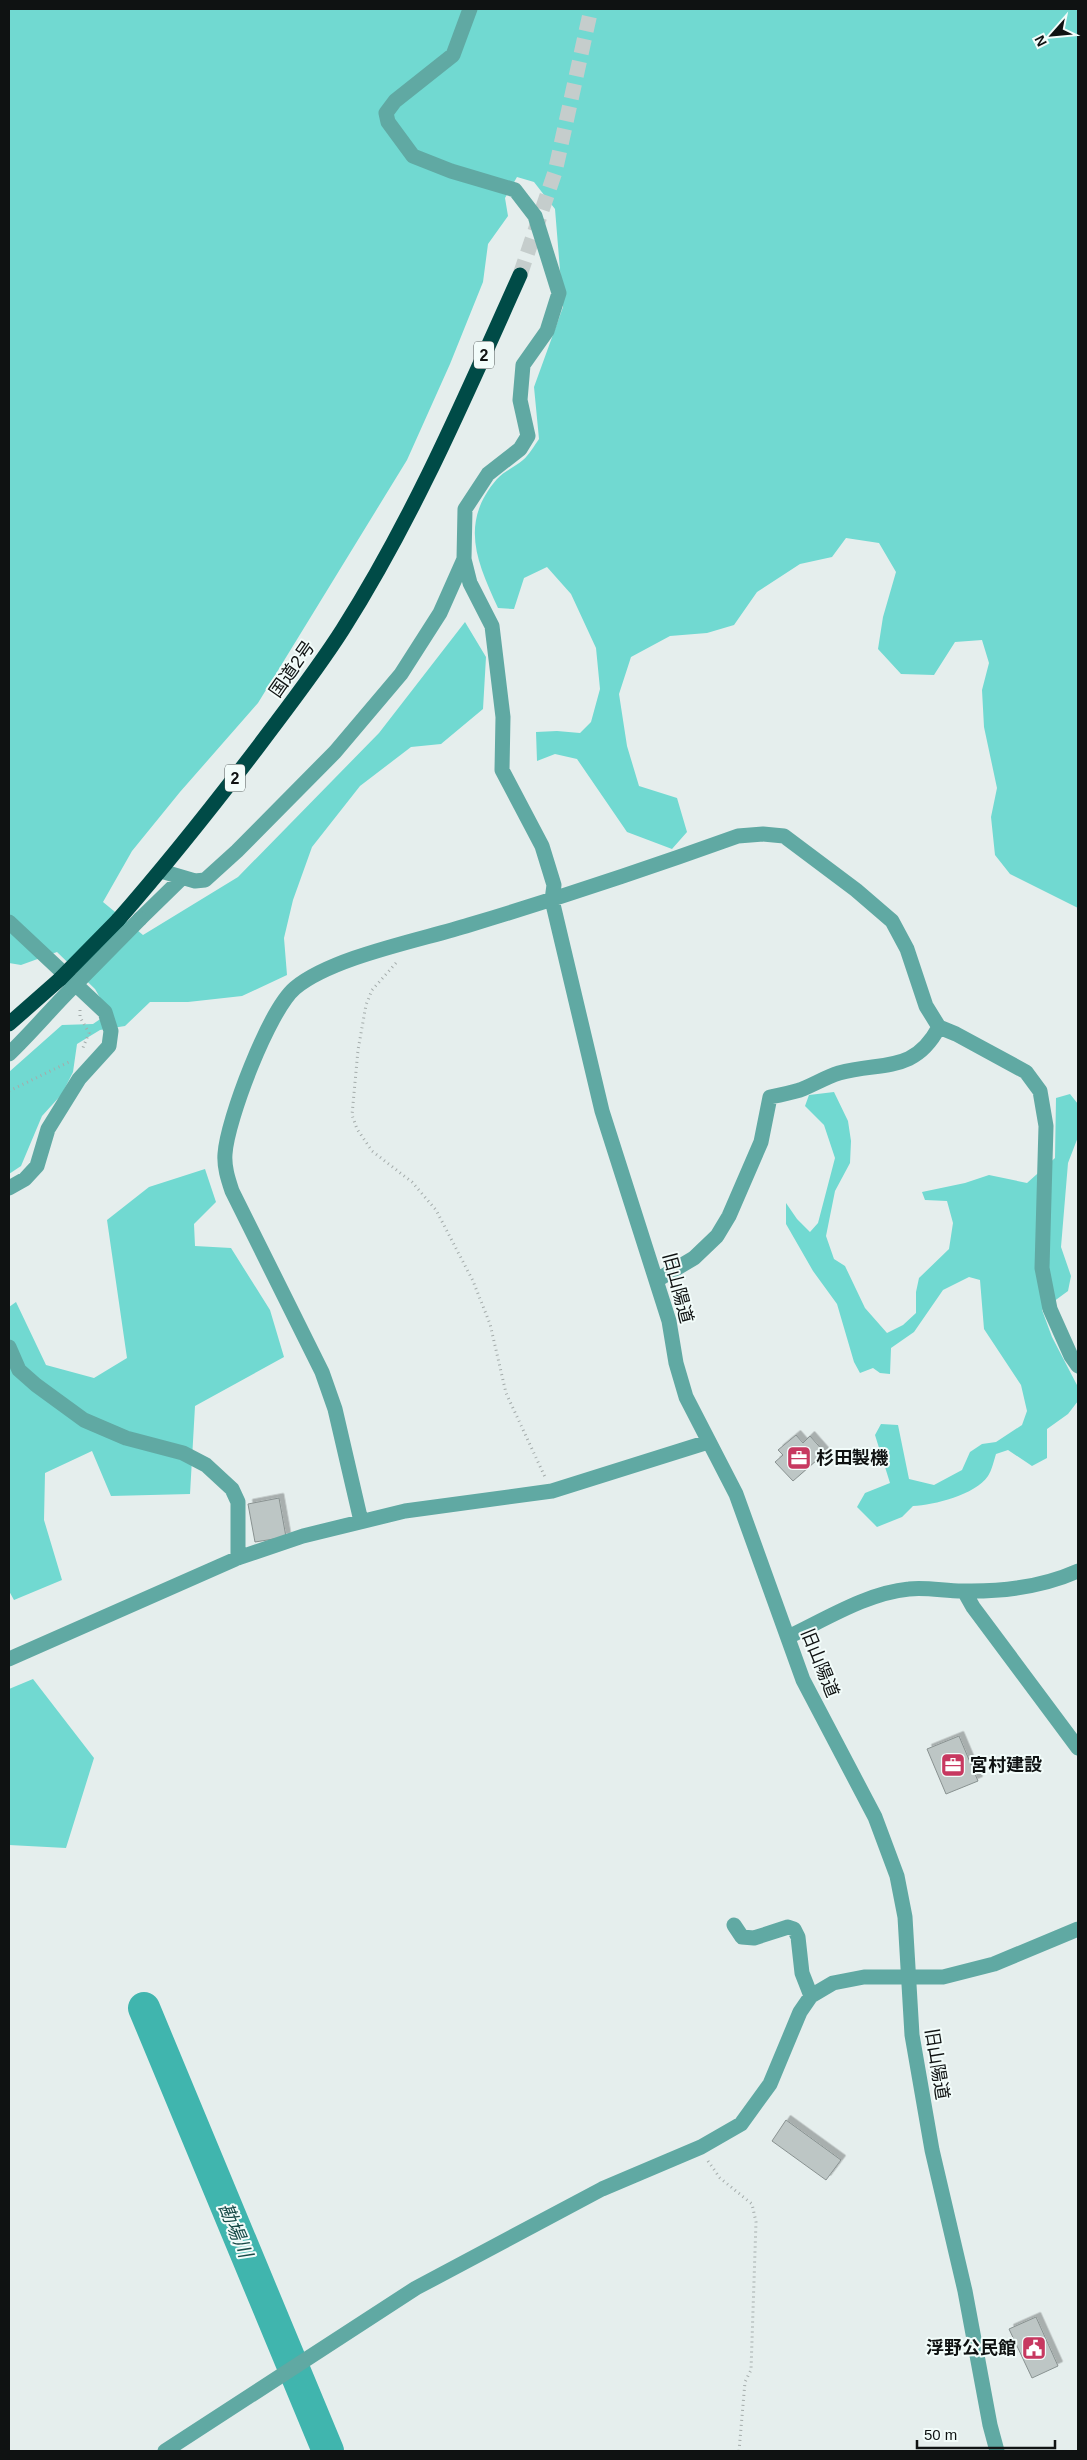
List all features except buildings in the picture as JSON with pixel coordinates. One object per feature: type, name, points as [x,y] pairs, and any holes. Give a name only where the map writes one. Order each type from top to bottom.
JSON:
[{"type":"highway","name":"国道2号","points":[[9,1024],[72,987],[118,920],[161,871],[292,701],[343,629],[398,534],[449,434],[520,275]]},
{"type":"street","points":[[161,871],[195,881],[205,880],[237,851],[334,752],[401,674],[440,613],[464,560],[465,509],[488,474],[520,449],[528,436],[520,400],[523,365],[547,331],[559,293],[535,216],[515,190],[413,156],[388,122],[386,113],[395,101],[453,54],[470,9]]},
{"type":"street","name":"旧山陽道","points":[[464,560],[470,583],[492,626],[502,717],[502,770],[542,846],[554,885],[552,900],[602,1111],[657,1280],[669,1321],[676,1363],[686,1397],[736,1494],[803,1680],[875,1818],[897,1876],[905,1917],[912,2035],[932,2150],[965,2290],[997,2451]]},
{"type":"street","points":[[361,1521],[336,1409],[322,1372],[232,1191],[226,1171],[224,1154],[230,1124],[259,1046],[280,1008],[295,989],[319,974],[360,957],[552,900],[738,836],[763,834],[784,836],[856,890],[892,922],[907,950],[926,1006],[940,1027],[1026,1072],[1040,1091],[1046,1126],[1042,1268],[1050,1310],[1071,1356],[1078,1366]]},
{"type":"street","points":[[9,1054],[42,1022],[72,987],[182,878]]},
{"type":"street","points":[[9,922],[72,987],[105,1012],[111,1031],[109,1046],[79,1079],[48,1128],[37,1166],[25,1179],[9,1188]]},
{"type":"street","points":[[657,1280],[694,1258],[717,1236],[729,1216],[761,1142],[770,1096],[801,1090],[840,1073],[902,1063],[919,1054],[932,1041],[940,1027]]},
{"type":"street","points":[[9,1347],[19,1370],[36,1386],[84,1420],[126,1438],[183,1453],[206,1465],[232,1489],[238,1502],[238,1558]]},
{"type":"street","points":[[9,1660],[238,1558],[303,1536],[405,1511],[552,1491],[708,1442]]},
{"type":"street","points":[[788,1636],[877,1596],[909,1589],[964,1591],[1030,1587],[1057,1580],[1078,1571]]},
{"type":"street","points":[[964,1591],[973,1607],[1078,1748]]},
{"type":"street","points":[[734,1925],[742,1937],[754,1938],[788,1927],[794,1929],[798,1937],[802,1973],[811,1996]]},
{"type":"street","points":[[165,2451],[416,2288],[602,2189],[701,2147],[741,2124],[770,2084],[800,2012],[811,1996],[833,1984],[864,1977],[943,1977],[994,1964],[1078,1929]]},
{"type":"path","points":[[405,945],[405,953],[372,990],[366,1005],[358,1050],[352,1115],[357,1129],[372,1151],[412,1182],[436,1210],[473,1281],[490,1324],[506,1393],[552,1491]]},
{"type":"path","points":[[72,987],[80,1018],[89,1033],[78,1056]]},
{"type":"path","points":[[9,1091],[75,1060]]},
{"type":"path","points":[[701,2147],[711,2168],[720,2178],[752,2204],[756,2222],[751,2370],[745,2382],[739,2451]]},
{"type":"shaded area","points":[[9,9],[1078,9],[1078,908],[1010,874],[995,855],[991,817],[997,788],[984,727],[982,690],[989,663],[982,640],[955,642],[934,675],[901,674],[878,649],[883,617],[896,572],[879,543],[846,538],[832,557],[800,564],[757,592],[734,625],[707,633],[670,636],[631,657],[619,694],[627,746],[639,786],[677,798],[687,832],[672,849],[627,832],[577,759],[555,754],[537,761],[536,732],[580,733],[591,722],[600,689],[596,648],[571,594],[547,567],[524,578],[514,609],[498,608],[478,559],[475,543],[478,511],[485,495],[500,476],[525,458],[539,439],[534,387],[563,307],[555,209],[534,182],[517,177],[505,198],[508,216],[488,244],[483,282],[450,364],[407,460],[258,703],[180,792],[132,851],[103,902],[143,935],[238,877],[379,733],[465,622],[486,657],[483,709],[441,744],[411,747],[360,786],[312,847],[293,900],[284,938],[287,975],[242,996],[188,1002],[150,1002],[125,1026],[100,1030],[77,1044],[73,1072],[62,1094],[42,1116],[21,1166],[9,1174],[9,1072],[62,1025],[93,1024],[109,1013],[95,989],[57,952],[21,965],[9,963]]},
{"type":"shaded area","points":[[834,1092],[848,1121],[851,1141],[850,1163],[835,1191],[826,1236],[834,1259],[845,1266],[865,1308],[887,1333],[903,1325],[916,1313],[916,1292],[919,1278],[949,1249],[953,1223],[947,1201],[925,1200],[922,1192],[965,1183],[989,1175],[1027,1183],[1055,1158],[1056,1098],[1070,1094],[1078,1104],[1078,1137],[1068,1163],[1061,1247],[1071,1276],[1068,1291],[1042,1310],[1052,1337],[1078,1387],[1078,1401],[1068,1414],[1047,1429],[1047,1458],[1032,1466],[1008,1450],[996,1454],[988,1476],[974,1489],[954,1498],[932,1504],[913,1506],[902,1517],[877,1527],[857,1507],[865,1493],[890,1483],[875,1435],[881,1424],[898,1425],[909,1479],[934,1485],[962,1470],[970,1452],[982,1444],[996,1442],[1022,1425],[1027,1411],[1021,1385],[984,1329],[980,1280],[969,1277],[943,1290],[914,1332],[891,1348],[890,1374],[880,1373],[873,1368],[860,1373],[854,1362],[837,1304],[813,1271],[786,1224],[786,1203],[797,1219],[810,1232],[818,1223],[835,1158],[824,1125],[805,1106],[809,1095]]},
{"type":"shaded area","points":[[205,1169],[216,1202],[194,1224],[195,1246],[231,1248],[270,1310],[284,1357],[195,1406],[190,1494],[111,1496],[92,1451],[45,1473],[44,1520],[62,1580],[14,1600],[9,1591],[9,1307],[16,1302],[46,1365],[94,1378],[127,1358],[107,1220],[149,1187]]},
{"type":"shaded area","points":[[33,1679],[94,1758],[66,1848],[9,1845],[9,1689]]},
{"type":"waterway","name":"勘場川","points":[[144,2008],[328,2451]]},
{"type":"tunnel","points":[[520,275],[555,172],[591,9]]},
{"type":"place","name":"杉田製機","points":[[799,1458]]},
{"type":"place","name":"宮村建設","points":[[953,1765]]},
{"type":"place","name":"浮野公民館","points":[[1034,2348]]}]
